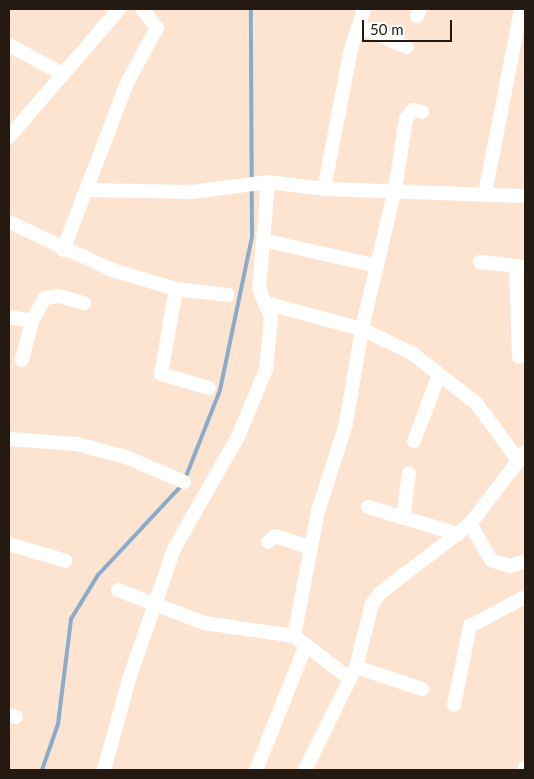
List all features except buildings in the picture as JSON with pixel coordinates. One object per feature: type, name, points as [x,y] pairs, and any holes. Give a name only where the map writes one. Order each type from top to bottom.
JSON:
[{"type":"street","points":[[9,137],[61,73],[119,9]]},
{"type":"street","points":[[63,250],[89,190],[96,158],[128,81],[157,28],[142,9]]},
{"type":"street","points":[[324,189],[351,49],[360,27],[364,9]]},
{"type":"street","points":[[485,193],[521,9]]},
{"type":"street","points":[[360,27],[407,47]]},
{"type":"street","points":[[9,45],[61,73]]},
{"type":"street","points":[[294,636],[311,548],[346,424],[362,329],[395,189],[406,119],[413,110],[422,112]]},
{"type":"street","points":[[89,190],[192,192],[268,182],[324,189],[395,189],[525,196]]},
{"type":"street","points":[[104,770],[129,679],[157,606],[178,542],[255,403],[270,347],[271,318],[260,289],[268,182]]},
{"type":"street","points":[[9,222],[63,250],[176,289],[228,295]]},
{"type":"street","points":[[263,240],[377,266]]},
{"type":"street","points":[[480,262],[520,266],[519,357]]},
{"type":"street","points":[[176,289],[161,374],[208,388]]},
{"type":"street","points":[[22,360],[32,321],[45,298],[59,296],[84,303]]},
{"type":"street","points":[[266,303],[362,329],[405,350],[488,415],[522,456],[470,524],[415,562],[380,593],[372,604],[353,673],[305,770]]},
{"type":"street","points":[[9,316],[32,321]]},
{"type":"street","points":[[414,441],[439,375]]},
{"type":"street","points":[[9,439],[77,444],[126,458],[184,482]]},
{"type":"street","points":[[403,518],[410,473]]},
{"type":"street","points":[[368,507],[458,534]]},
{"type":"street","points":[[470,524],[491,560],[510,566],[525,561]]},
{"type":"street","points":[[268,542],[275,536],[311,548]]},
{"type":"street","points":[[9,544],[66,561]]},
{"type":"street","points":[[118,590],[204,623],[294,636],[353,673],[422,689]]},
{"type":"street","points":[[454,705],[470,626],[525,597]]},
{"type":"street","points":[[256,770],[306,645]]},
{"type":"waterway","points":[[185,479],[220,390],[252,237],[251,9]]},
{"type":"waterway","points":[[42,770],[58,724],[71,619],[98,575],[182,485]]}]
